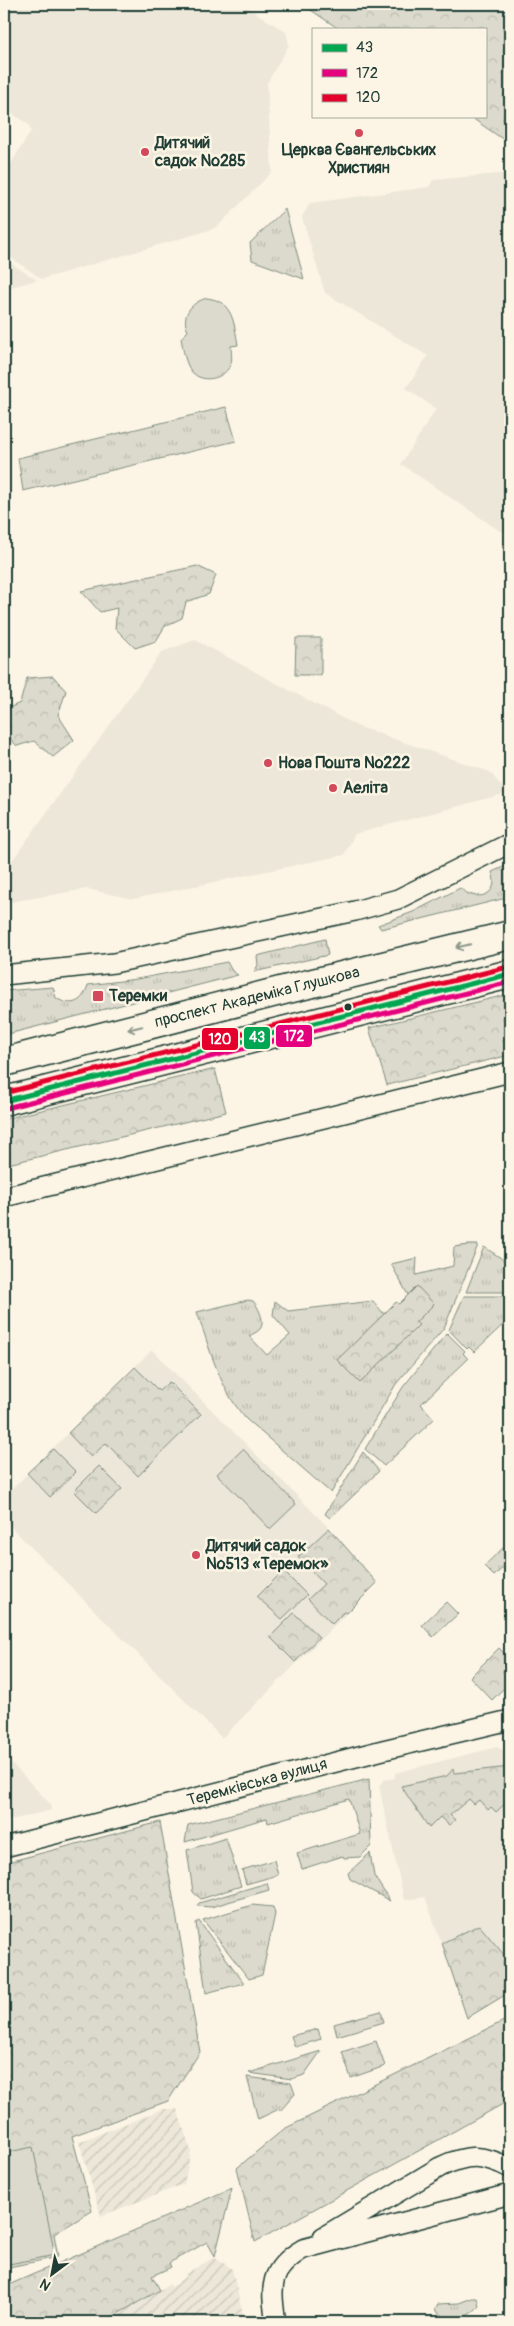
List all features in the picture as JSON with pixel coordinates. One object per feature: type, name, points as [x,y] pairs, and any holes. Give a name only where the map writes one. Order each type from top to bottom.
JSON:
[{"type":"highway","name":"проспект Академіка Глушкова","points":[[4,1062],[284,990],[510,935]]},
{"type":"highway","points":[[4,1101],[510,974]]},
{"type":"street","points":[[4,975],[114,963],[355,911],[398,899],[510,843]]},
{"type":"street","points":[[4,1197],[510,1072]]},
{"type":"street","name":"Теремківська вулиця","points":[[4,1847],[383,1750],[510,1720]]},
{"type":"street","points":[[276,2322],[272,2285],[278,2269],[291,2256],[456,2159],[473,2156],[483,2157],[510,2168]]},
{"type":"street","points":[[303,2249],[510,2194]]},
{"type":"shaded area","name":"Дитячий садок №285","points":[[4,4],[242,4],[286,32],[289,45],[267,83],[272,172],[218,226],[210,230],[42,279],[4,253],[4,175],[31,131],[28,124],[4,108]]},
{"type":"shaded area","points":[[508,173],[510,175],[510,533],[500,531],[401,464],[436,409],[406,388],[428,356],[325,293],[302,217],[310,203],[429,187],[433,180]]},
{"type":"shaded area","points":[[4,259],[37,280],[4,289]]},
{"type":"shaded area","points":[[195,640],[357,726],[490,772],[507,793],[355,834],[344,855],[133,899],[87,889],[4,903],[4,872],[162,652]]},
{"type":"shaded area","name":"Дитячий садок №513 «Теремок»","points":[[152,1350],[329,1528],[377,1583],[222,1738],[4,1520],[4,1497]]},
{"type":"shaded area","points":[[497,1747],[510,1753],[510,1991],[467,2016],[425,1897],[404,1900],[379,1786],[384,1780],[395,1778],[395,1773]]},
{"type":"shaded area","points":[[4,1755],[51,1805],[51,1810],[4,1822]]},
{"type":"shaded area","points":[[163,2109],[177,2109],[191,2151],[184,2184],[101,2216],[79,2142]]},
{"type":"shaded area","points":[[215,2257],[232,2269],[245,2322],[104,2322],[170,2284],[171,2287],[179,2283],[179,2281],[187,2276],[185,2274]]},
{"type":"green space","points":[[302,4],[510,4],[510,144],[472,118],[486,118],[486,28],[338,28]]},
{"type":"green space","points":[[285,209],[304,279],[252,260],[250,243]]},
{"type":"green space","points":[[207,298],[222,304],[231,314],[238,345],[231,346],[231,361],[227,370],[218,377],[207,379],[197,376],[190,369],[181,338],[188,331],[185,320],[189,310],[192,306]]},
{"type":"green space","points":[[226,407],[236,441],[23,491],[18,458]]},
{"type":"green space","points":[[197,566],[216,575],[209,594],[186,602],[182,618],[165,626],[156,641],[135,648],[115,628],[117,608],[100,612],[81,591]]},
{"type":"green space","points":[[296,638],[321,638],[321,675],[295,675]]},
{"type":"green space","points":[[53,676],[66,691],[58,715],[74,740],[53,757],[34,741],[17,746],[4,732],[4,710],[20,703],[27,678]]},
{"type":"green space","points":[[510,864],[510,897],[381,929],[378,925],[413,912],[460,888],[466,893],[473,895],[485,895],[493,887],[492,872]]},
{"type":"green space","points":[[325,939],[328,955],[254,972],[258,965],[257,956]]},
{"type":"green space","points":[[227,962],[232,971],[238,975],[4,1035],[4,991],[53,987],[56,998],[72,1003],[83,996],[88,985],[137,979]]},
{"type":"green space","points":[[510,994],[510,1055],[387,1085],[369,1028]]},
{"type":"green space","points":[[215,1069],[226,1112],[4,1165],[4,1119]]},
{"type":"green space","points":[[478,1245],[444,1328],[396,1384],[331,1493],[246,1419],[237,1407],[216,1368],[197,1312],[248,1300],[253,1301],[262,1318],[262,1326],[249,1336],[267,1355],[290,1335],[273,1315],[275,1301],[288,1311],[373,1301],[384,1314],[338,1360],[360,1383],[418,1325],[416,1322],[417,1286],[408,1295],[391,1264],[417,1258],[416,1275],[453,1266],[454,1247]]},
{"type":"green space","points":[[484,1247],[501,1258],[510,1268],[510,1292],[466,1292]]},
{"type":"green space","points":[[417,1286],[434,1304],[416,1322],[419,1325],[360,1383],[337,1360],[396,1302],[399,1304]]},
{"type":"green space","points":[[464,1296],[510,1296],[510,1318],[474,1352],[469,1347],[467,1349],[449,1330]]},
{"type":"green space","points":[[447,1333],[465,1351],[463,1353],[468,1359],[421,1404],[434,1419],[384,1466],[365,1449],[403,1387]]},
{"type":"green space","points":[[135,1367],[159,1391],[169,1382],[201,1414],[138,1476],[106,1443],[91,1457],[68,1433]]},
{"type":"green space","points":[[53,1449],[76,1472],[50,1497],[27,1473]]},
{"type":"green space","points":[[243,1449],[296,1504],[270,1529],[217,1474]]},
{"type":"green space","points":[[363,1452],[379,1471],[330,1518],[325,1514]]},
{"type":"green space","points":[[99,1466],[122,1489],[96,1513],[74,1491]]},
{"type":"green space","points":[[329,1528],[377,1583],[347,1613],[344,1612],[332,1624],[308,1599],[324,1584],[298,1557]]},
{"type":"green space","points":[[506,1545],[510,1549],[510,1561],[494,1576],[484,1566]]},
{"type":"green space","points":[[283,1571],[307,1595],[282,1619],[257,1597]]},
{"type":"green space","points":[[446,1602],[458,1614],[433,1637],[422,1625]]},
{"type":"green space","points":[[294,1613],[319,1637],[295,1662],[270,1637]]},
{"type":"green space","points":[[499,1648],[510,1659],[510,1682],[492,1700],[470,1677]]},
{"type":"green space","points":[[510,1767],[510,1799],[496,1812],[491,1807],[488,1810],[479,1800],[474,1804],[469,1799],[450,1815],[455,1820],[449,1825],[440,1817],[429,1828],[401,1786],[447,1776],[453,1769],[454,1773]]},
{"type":"green space","points":[[369,1779],[371,1846],[360,1857],[344,1858],[343,1856],[302,1869],[297,1853],[360,1834],[349,1799],[268,1823],[267,1818],[185,1842],[188,1825]]},
{"type":"green space","points":[[160,1822],[200,2052],[168,2101],[72,2136],[92,2211],[54,2234],[58,2257],[4,2268],[4,1863]]},
{"type":"green space","points":[[226,1838],[241,1886],[201,1899],[193,1892],[187,1850]]},
{"type":"green space","points":[[370,1853],[374,1876],[390,1901],[350,1879],[348,1873]]},
{"type":"green space","points":[[274,1860],[278,1875],[246,1884],[242,1870]]},
{"type":"green space","points":[[267,1883],[269,1890],[211,1907],[197,1906],[199,1903]]},
{"type":"green space","points":[[252,1905],[273,1907],[275,1914],[262,1975],[249,1979],[203,1920]]},
{"type":"green space","points":[[199,1921],[244,1983],[206,1993],[196,1923]]},
{"type":"green space","points":[[479,1925],[510,1962],[510,1992],[467,2018],[442,1943]]},
{"type":"green space","points":[[381,2011],[384,2022],[337,2036],[334,2024]]},
{"type":"green space","points":[[510,2018],[510,2100],[255,2242],[237,2168],[284,2129]]},
{"type":"green space","points":[[318,2029],[321,2039],[295,2047],[291,2036]]},
{"type":"green space","points":[[376,2041],[385,2066],[351,2078],[342,2052]]},
{"type":"green space","points":[[321,2051],[304,2075],[292,2079],[249,2073]]},
{"type":"green space","points":[[247,2077],[291,2083],[295,2094],[280,2111],[279,2109],[258,2119]]},
{"type":"green space","points":[[33,2147],[55,2255],[4,2265],[4,2153]]},
{"type":"green space","points":[[232,2188],[215,2256],[207,2242],[169,2263],[171,2267],[152,2276],[160,2290],[103,2322],[4,2322],[4,2287]]},
{"type":"green space","points":[[477,2298],[479,2306],[464,2317],[446,2317],[435,2310],[438,2304],[459,2303]]},
{"type":"transit line","name":"120","points":[[4,1093],[508,967]]},
{"type":"transit line","name":"43","points":[[4,1101],[510,974]]},
{"type":"transit line","name":"172","points":[[6,1108],[510,982]]},
{"type":"place","name":"Церква Євангельських Християн","points":[[359,133]]},
{"type":"place","name":"Дитячий садок №285","points":[[145,152]]},
{"type":"place","name":"Нова Пошта №222","points":[[268,763]]},
{"type":"place","name":"Аеліта","points":[[333,788]]},
{"type":"place","name":"Теремки","points":[[98,996]]},
{"type":"place","name":"Дитячий садок №513 «Теремок»","points":[[196,1555]]}]
